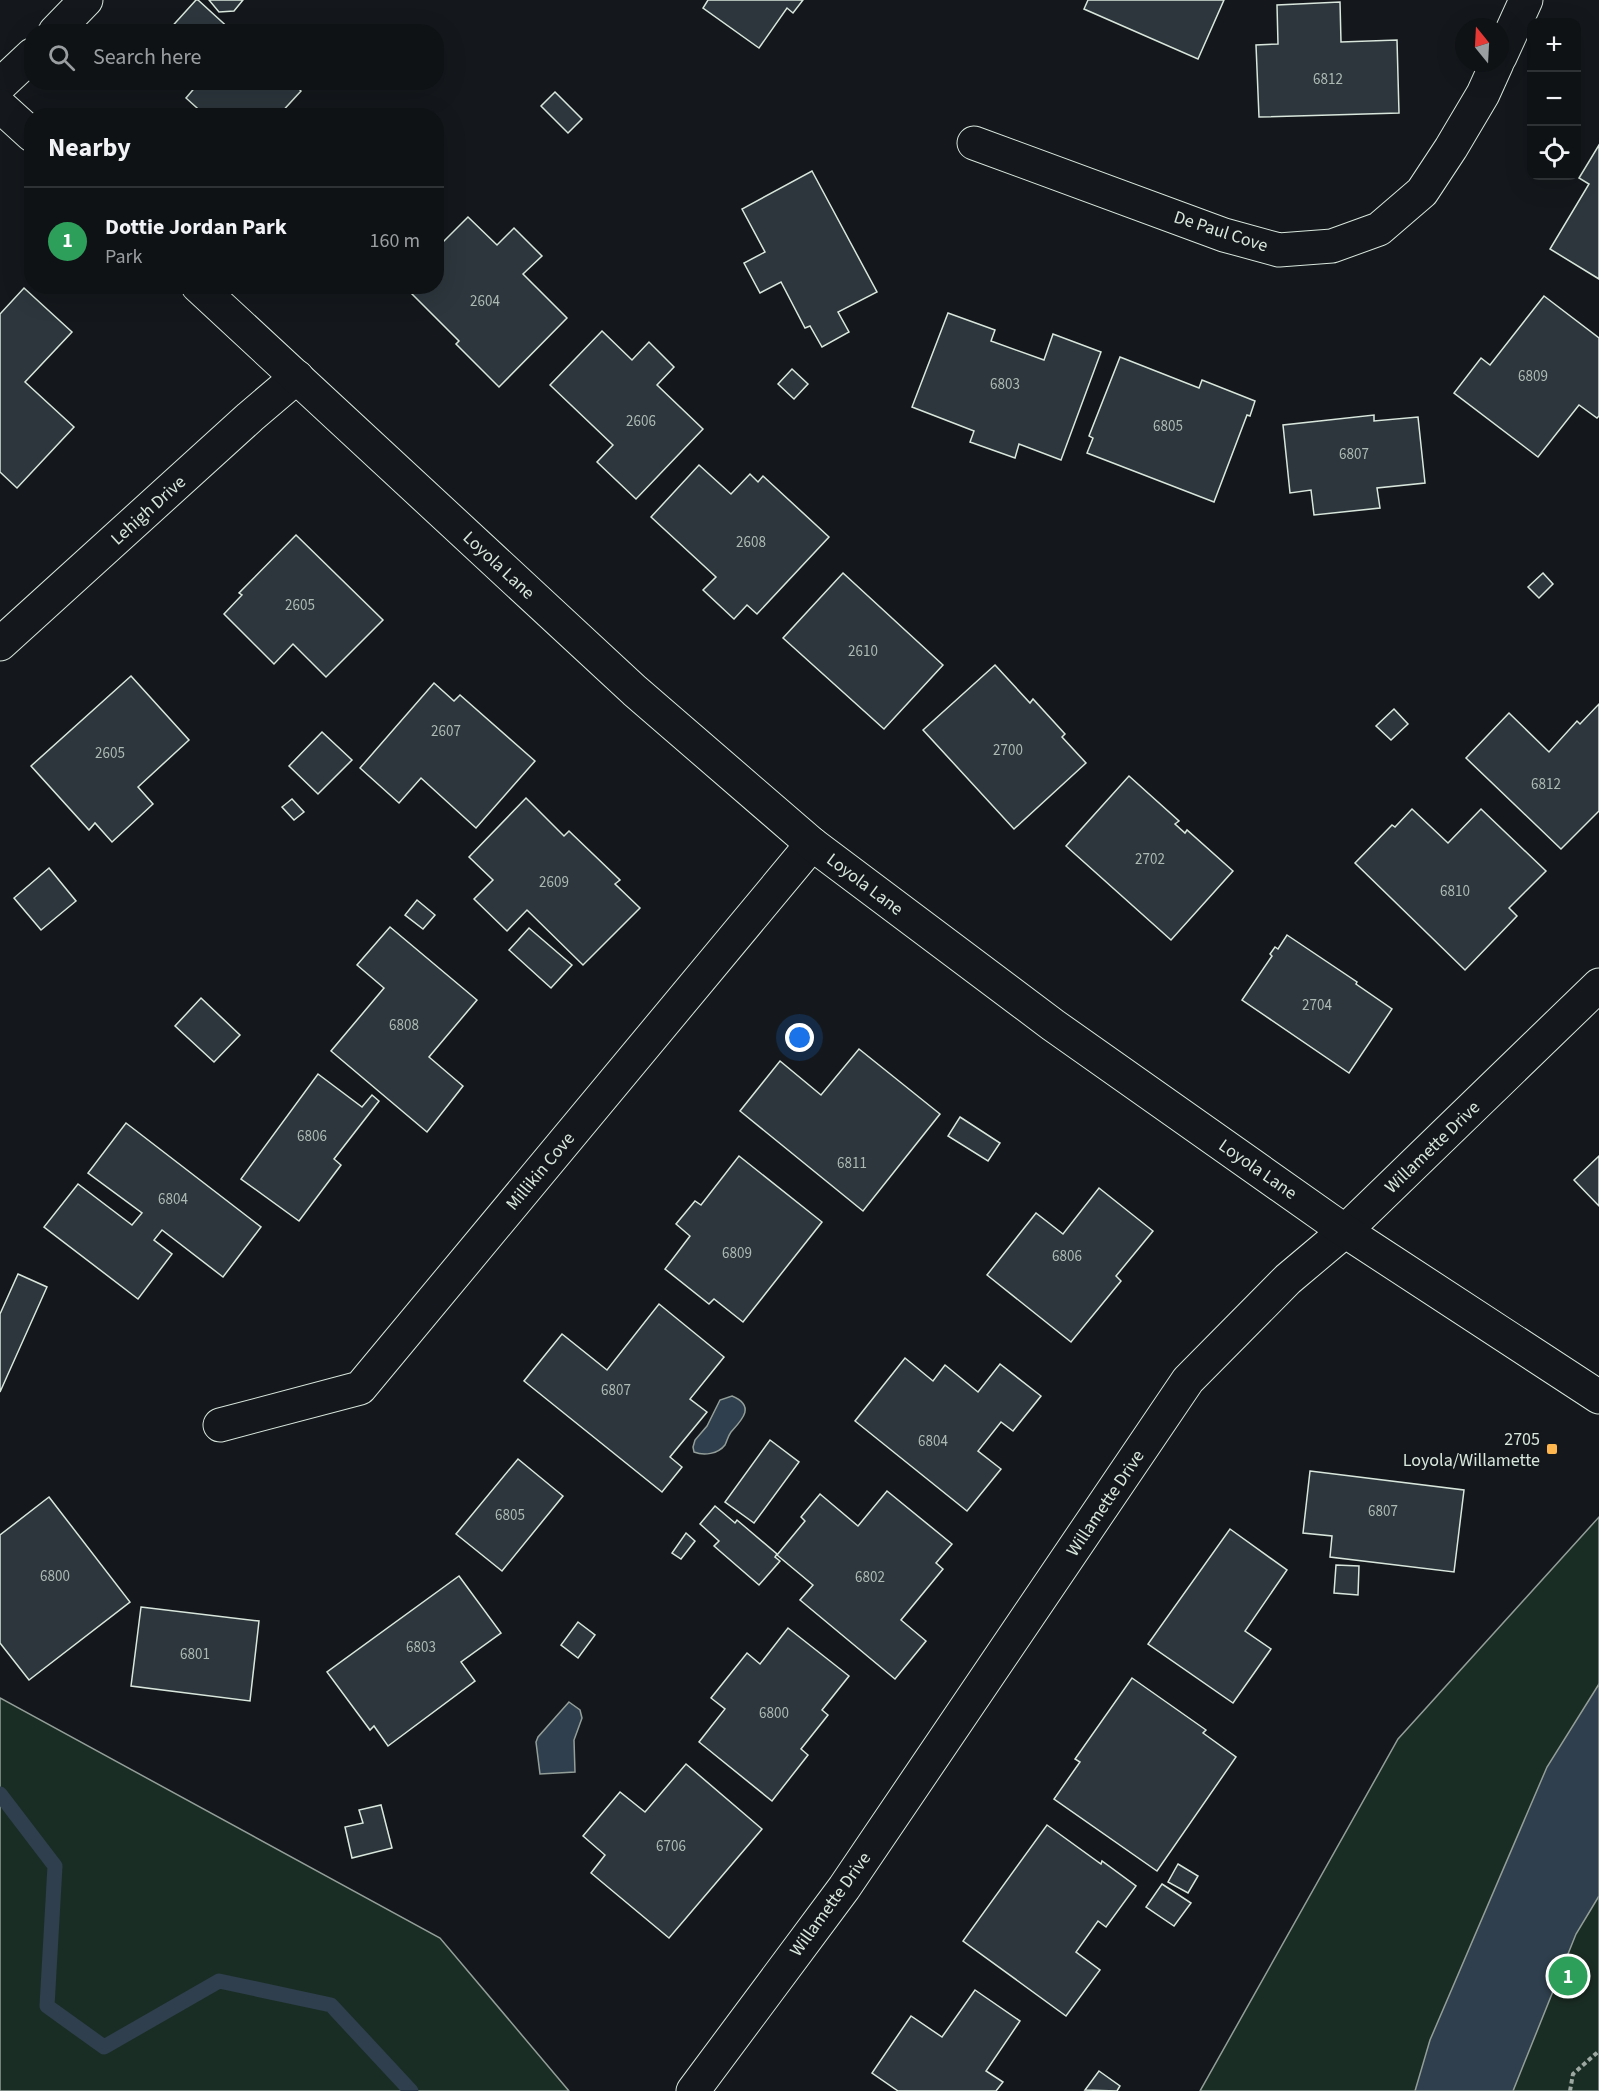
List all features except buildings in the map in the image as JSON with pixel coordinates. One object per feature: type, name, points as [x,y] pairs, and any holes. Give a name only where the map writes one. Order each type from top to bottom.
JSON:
[{"type":"street","points":[[63,24],[86,0]]},
{"type":"street","points":[[1509,37],[1526,0]]},
{"type":"street","points":[[0,86],[24,63]]},
{"type":"street","name":"De Paul Cove","points":[[974,143],[1224,235],[1279,250],[1332,246],[1378,229],[1422,192],[1483,94],[1493,72]]},
{"type":"street","points":[[0,106],[24,128]]},
{"type":"street","name":"Loyola Lane","points":[[207,294],[635,692],[812,844],[1053,1025],[1345,1231],[1599,1396]]},
{"type":"street","name":"Lehigh Drive","points":[[0,644],[297,377]]},
{"type":"street","name":"Millikin Cove","points":[[220,1425],[360,1388],[812,844]]},
{"type":"street","name":"Willamette Drive","points":[[693,2091],[844,1888],[1188,1380],[1288,1279],[1345,1231],[1599,985]]},
{"type":"path","points":[[1570,2091],[1573,2074],[1599,2051]]},
{"type":"green space","points":[[1599,1517],[1599,2091],[1200,2091],[1398,1739]]},
{"type":"green space","points":[[0,1698],[440,1938],[569,2091],[0,2091]]},
{"type":"water","points":[[732,1396],[744,1404],[745,1413],[725,1445],[711,1453],[694,1452],[695,1440],[707,1426],[720,1400]]},
{"type":"water","points":[[1599,1684],[1599,1896],[1576,1934],[1513,2091],[1415,2091],[1430,2040],[1547,1767]]},
{"type":"water","points":[[569,1702],[580,1710],[582,1718],[574,1740],[575,1772],[540,1774],[536,1742],[538,1737]]},
{"type":"waterway","points":[[0,1794],[55,1866],[47,2006],[104,2047],[219,1981],[331,2005],[411,2091]]},
{"type":"place","name":"2705 Loyola/Willamette","points":[[1552,1449]]},
{"type":"place","name":"Dottie Jordan Park","points":[[1568,1976]]}]
